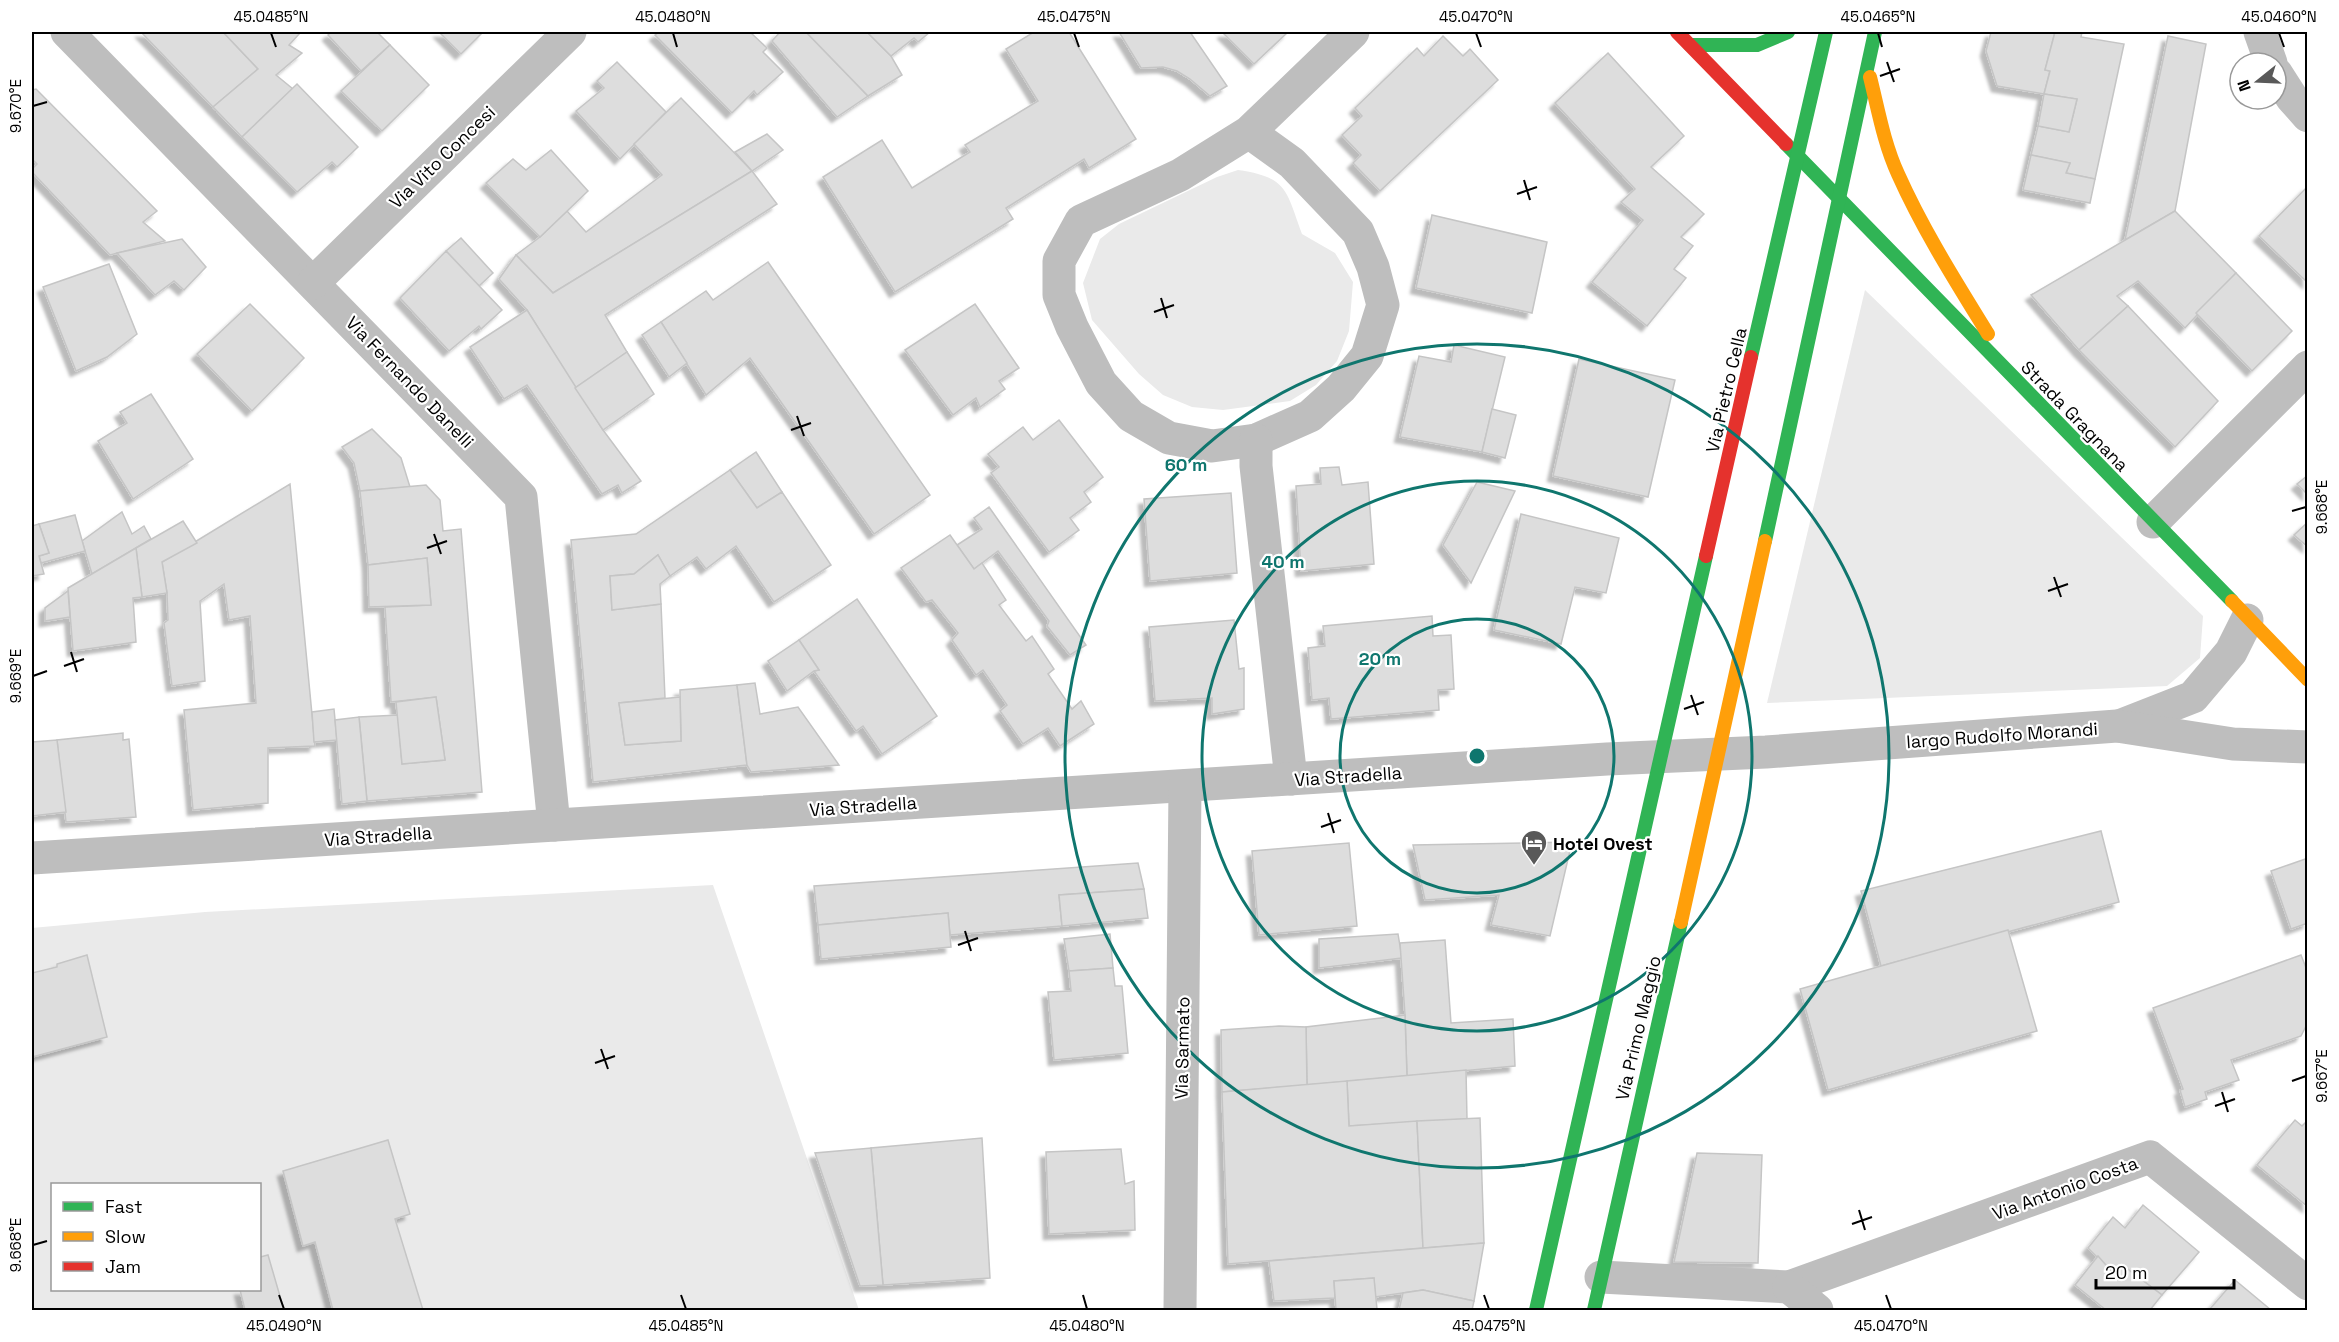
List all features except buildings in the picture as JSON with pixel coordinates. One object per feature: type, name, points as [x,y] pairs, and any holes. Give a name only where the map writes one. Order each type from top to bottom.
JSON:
[{"type":"main road","name":"Strada Gragnana","points":[[1677,32],[2307,680]]},
{"type":"main road","points":[[1690,45],[1757,45],[1788,32]]},
{"type":"main road","name":"Via Pietro Cella","points":[[1660,756],[1826,32]]},
{"type":"main road","points":[[1706,755],[1839,198],[1875,32]]},
{"type":"main road","points":[[1868,66],[1885,139],[1897,173],[1935,248],[2016,381]]},
{"type":"main road","name":"Via Primo Maggio","points":[[1594,1311],[1706,755]]},
{"type":"main road","name":"Via Primo Maggio","points":[[1536,1311],[1660,756]]},
{"type":"street","name":"Via Fernando Danelli","points":[[67,32],[521,497],[554,825]]},
{"type":"street","name":"Via Vito Concesi","points":[[313,283],[570,32]]},
{"type":"street","points":[[1249,132],[1292,163],[1358,232],[1373,267],[1383,306],[1367,356],[1341,388],[1310,416],[1256,440],[1212,446],[1169,438],[1131,416],[1101,383],[1072,327],[1059,295],[1059,261],[1081,221],[1180,174],[1249,132],[1353,32]]},
{"type":"street","points":[[2260,32],[2267,51]]},
{"type":"street","points":[[2288,92],[2307,116]]},
{"type":"street","points":[[2153,522],[2307,368]]},
{"type":"street","points":[[1256,440],[1256,466],[1291,779]]},
{"type":"street","points":[[2117,726],[2193,697],[2231,652],[2247,620]]},
{"type":"street","name":"largo Rudolfo Morandi","points":[[1706,755],[2117,726],[2233,744],[2307,747]]},
{"type":"street","name":"Via Stradella","points":[[32,858],[1660,756],[1706,755]]},
{"type":"street","name":"Via Sarmato","points":[[1180,1311],[1185,786]]},
{"type":"street","name":"Via Antonio Costa","points":[[1789,1287],[2150,1157],[2307,1284]]},
{"type":"street","points":[[1601,1277],[1789,1287],[1817,1311]]},
{"type":"shaded area","points":[[1238,170],[1267,177],[1276,182],[1288,197],[1302,234],[1335,253],[1353,282],[1349,331],[1337,361],[1316,385],[1290,401],[1223,410],[1192,407],[1163,395],[1139,374],[1092,320],[1083,283],[1100,239],[1119,224],[1217,177]]},
{"type":"shaded area","points":[[1865,290],[2203,616],[2200,658],[2167,686],[1767,703]]},
{"type":"shaded area","points":[[713,885],[859,1310],[32,1310],[32,928],[205,912]]},
{"type":"traffic: fast","points":[[1690,45],[1757,45],[1788,32]]},
{"type":"traffic: fast","points":[[1751,357],[1826,32]]},
{"type":"traffic: fast","points":[[1765,541],[1875,32]]},
{"type":"traffic: fast","points":[[1786,144],[2232,601]]},
{"type":"traffic: fast","points":[[1536,1310],[1706,556]]},
{"type":"traffic: fast","points":[[1594,1310],[1681,922]]},
{"type":"traffic: slow","points":[[1870,77],[1885,139],[1898,174],[1929,236],[1988,334]]},
{"type":"traffic: slow","points":[[1681,922],[1765,541]]},
{"type":"traffic: slow","points":[[2232,601],[2308,680]]},
{"type":"traffic: jam","points":[[1677,32],[1786,144]]},
{"type":"traffic: jam","points":[[1706,556],[1751,357]]},
{"type":"place","name":"Hotel Ovest","points":[[1534,866]]}]
